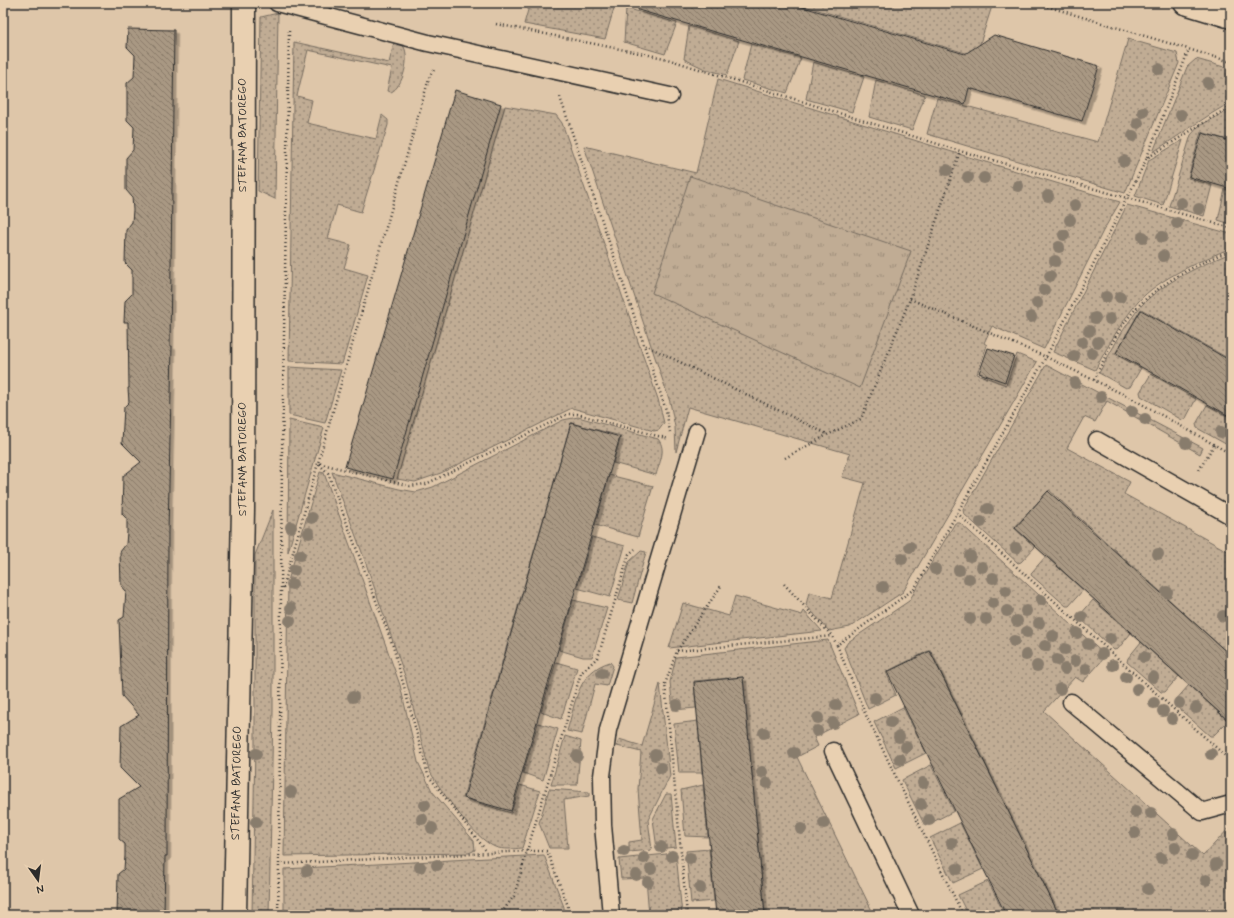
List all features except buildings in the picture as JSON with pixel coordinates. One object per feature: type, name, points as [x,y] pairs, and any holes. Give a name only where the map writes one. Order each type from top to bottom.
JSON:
[{"type":"street","name":"STEFANA BATOREGO","points":[[235,915],[243,509],[244,3]]},
{"type":"street","points":[[1185,3],[1231,17]]},
{"type":"lane","points":[[283,4],[428,43],[670,96]]},
{"type":"lane","points":[[611,915],[603,825],[602,776],[608,730],[696,431]]},
{"type":"lane","points":[[1097,440],[1231,516]]},
{"type":"lane","points":[[1071,702],[1202,812],[1231,804]]},
{"type":"lane","points":[[833,750],[911,915]]},
{"type":"path","points":[[1036,3],[1231,62]]},
{"type":"path","points":[[278,915],[282,593],[283,4]]},
{"type":"path","points":[[496,24],[664,58],[960,151],[1231,228]]},
{"type":"path","points":[[837,645],[914,588],[1046,357],[1147,158],[1189,49]]},
{"type":"path","points":[[282,593],[430,74],[436,68]]},
{"type":"path","points":[[318,463],[410,486],[426,484],[568,414],[577,414],[671,440],[666,410],[645,345],[551,70]]},
{"type":"path","points":[[1147,158],[1231,106]]},
{"type":"path","points":[[785,458],[861,419],[910,298],[960,151]]},
{"type":"path","points":[[1094,380],[1119,331],[1141,302],[1174,277],[1231,250]]},
{"type":"path","points":[[910,298],[1046,357],[1094,380],[1131,398],[1231,454]]},
{"type":"path","points":[[645,345],[828,435]]},
{"type":"path","points":[[318,463],[328,473],[393,646],[428,775],[487,852]]},
{"type":"path","points":[[957,513],[1231,761]]},
{"type":"path","points":[[500,915],[514,896],[581,673],[598,657],[629,554],[638,547]]},
{"type":"path","points":[[784,584],[832,636],[837,645],[864,711],[964,915]]},
{"type":"path","points":[[686,915],[665,684],[677,651],[721,586]]},
{"type":"path","points":[[677,651],[832,636]]},
{"type":"path","points":[[279,864],[468,855],[487,852],[547,852],[568,906],[568,915]]},
{"type":"green space","points":[[530,3],[607,3],[615,5],[605,39],[524,24]]},
{"type":"green space","points":[[794,3],[993,3],[976,56]]},
{"type":"green space","points":[[626,8],[677,23],[665,54],[624,42]]},
{"type":"green space","points":[[278,13],[275,199],[258,191],[261,17]]},
{"type":"green space","points":[[689,26],[739,41],[727,75],[705,69],[684,59]]},
{"type":"green space","points":[[395,39],[404,47],[406,52],[406,65],[399,84],[391,92],[387,91],[392,68],[308,50],[297,96],[312,100],[307,123],[376,139],[382,115],[388,120],[388,125],[361,212],[337,205],[328,239],[351,245],[344,268],[368,275],[342,364],[289,361],[294,42],[389,63]]},
{"type":"green space","points":[[1128,39],[1177,53],[1179,63],[1125,193],[927,134],[937,98],[1098,142]]},
{"type":"green space","points":[[751,44],[801,58],[787,93],[742,80]]},
{"type":"green space","points":[[1196,59],[1231,69],[1231,102],[1153,152],[1187,67]]},
{"type":"green space","points":[[813,62],[864,77],[852,112],[806,99]]},
{"type":"green space","points":[[718,79],[962,155],[1120,202],[1103,231],[1044,349],[992,326],[984,343],[987,345],[977,374],[1006,385],[1017,354],[1037,362],[903,592],[850,627],[829,631],[806,605],[809,592],[832,598],[865,483],[842,477],[850,454],[688,407],[676,452],[675,427],[670,402],[584,146],[696,173]]},
{"type":"green space","points":[[876,80],[925,95],[912,130],[869,117]]},
{"type":"green space","points":[[505,106],[556,115],[562,123],[658,399],[664,423],[659,430],[654,431],[572,408],[441,473],[415,482],[397,479]]},
{"type":"green space","points":[[1231,109],[1231,141],[1201,132],[1188,178],[1212,185],[1204,216],[1169,206],[1191,135],[1199,126]]},
{"type":"green space","points":[[1183,140],[1163,205],[1135,196],[1149,160]]},
{"type":"green space","points":[[690,176],[911,251],[860,388],[652,293]]},
{"type":"green space","points":[[1225,189],[1231,190],[1231,224],[1218,220]]},
{"type":"green space","points":[[1127,205],[1231,234],[1231,248],[1182,270],[1147,293],[1126,318],[1095,370],[1053,352]]},
{"type":"green space","points":[[1231,253],[1231,360],[1141,309],[1115,354],[1141,368],[1130,387],[1126,388],[1099,373],[1130,321],[1150,297],[1160,289],[1184,275]]},
{"type":"green space","points":[[1046,365],[1203,448],[1200,454],[1107,401],[1095,422],[1084,417],[1067,448],[1130,482],[1124,494],[1231,553],[1231,656],[1049,490],[1014,528],[1035,547],[1021,562],[1018,563],[964,514],[963,510]]},
{"type":"green space","points":[[289,367],[341,370],[325,423],[289,415]]},
{"type":"green space","points":[[1151,374],[1196,399],[1186,418],[1182,420],[1141,396],[1140,392]]},
{"type":"green space","points":[[1207,405],[1231,418],[1231,447],[1197,428],[1196,424]]},
{"type":"green space","points":[[578,417],[658,439],[661,443],[662,457],[656,475],[613,463],[621,436],[571,423],[463,798],[511,813],[520,785],[540,791],[522,848],[501,849],[487,842],[468,824],[449,801],[429,770],[405,676],[363,555],[332,472],[416,492],[433,487],[563,420]]},
{"type":"green space","points":[[289,420],[324,428],[288,552]]},
{"type":"green space","points":[[320,472],[324,473],[400,685],[418,762],[432,791],[474,841],[475,850],[469,853],[284,856],[288,581]]},
{"type":"green space","points":[[609,475],[653,486],[638,537],[595,525]]},
{"type":"green space","points":[[273,510],[273,711],[269,915],[252,915],[255,745],[255,555]]},
{"type":"green space","points":[[955,523],[960,523],[1106,656],[1083,682],[1075,677],[1044,711],[1203,856],[1231,826],[1231,915],[1059,915],[930,650],[886,672],[896,695],[868,709],[844,648],[848,642],[909,601]]},
{"type":"green space","points":[[592,537],[625,546],[610,597],[577,588]]},
{"type":"green space","points":[[641,551],[646,552],[632,603],[618,600],[629,562]]},
{"type":"green space","points":[[1046,556],[1083,590],[1069,606],[1066,606],[1031,575]]},
{"type":"green space","points":[[735,596],[802,615],[804,611],[822,631],[669,648],[683,603],[729,616]]},
{"type":"green space","points":[[573,600],[607,608],[592,657],[583,657],[559,650]]},
{"type":"green space","points":[[1093,600],[1131,633],[1118,649],[1114,650],[1080,618],[1080,615]]},
{"type":"green space","points":[[828,640],[859,714],[814,737],[818,746],[797,757],[874,915],[765,915],[743,677],[694,681],[696,708],[673,710],[670,682],[676,657]]},
{"type":"green space","points":[[1141,642],[1179,676],[1165,692],[1161,692],[1127,662],[1128,658]]},
{"type":"green space","points":[[556,662],[577,668],[561,719],[541,712]]},
{"type":"green space","points":[[610,662],[613,666],[607,686],[595,684],[582,734],[567,731],[576,699],[584,681],[599,667]]},
{"type":"green space","points":[[660,684],[670,776],[648,820],[652,850],[629,852],[629,842],[642,840],[638,789],[641,752],[617,746],[619,739],[642,746]]},
{"type":"green space","points":[[1189,685],[1228,721],[1213,736],[1210,736],[1175,705],[1175,701]]},
{"type":"green space","points":[[903,707],[926,753],[896,768],[874,722]]},
{"type":"green space","points":[[698,721],[702,773],[679,773],[674,724]]},
{"type":"green space","points":[[538,723],[558,729],[543,780],[523,773]]},
{"type":"green space","points":[[565,736],[581,741],[577,785],[551,785]]},
{"type":"green space","points":[[931,765],[954,811],[925,826],[902,780]]},
{"type":"green space","points":[[703,785],[708,837],[685,836],[681,790]]},
{"type":"green space","points":[[549,789],[589,792],[589,796],[564,800],[568,848],[549,848],[539,823]]},
{"type":"green space","points":[[666,794],[671,794],[676,847],[657,849],[653,819]]},
{"type":"green space","points":[[960,823],[983,869],[953,883],[930,838]]},
{"type":"green space","points":[[709,849],[714,901],[691,903],[686,851]]},
{"type":"green space","points":[[676,853],[682,915],[649,915],[646,878],[621,879],[619,859]]},
{"type":"green space","points":[[544,855],[564,907],[564,915],[284,915],[284,869]]},
{"type":"green space","points":[[988,881],[1005,915],[968,915],[958,895]]}]
